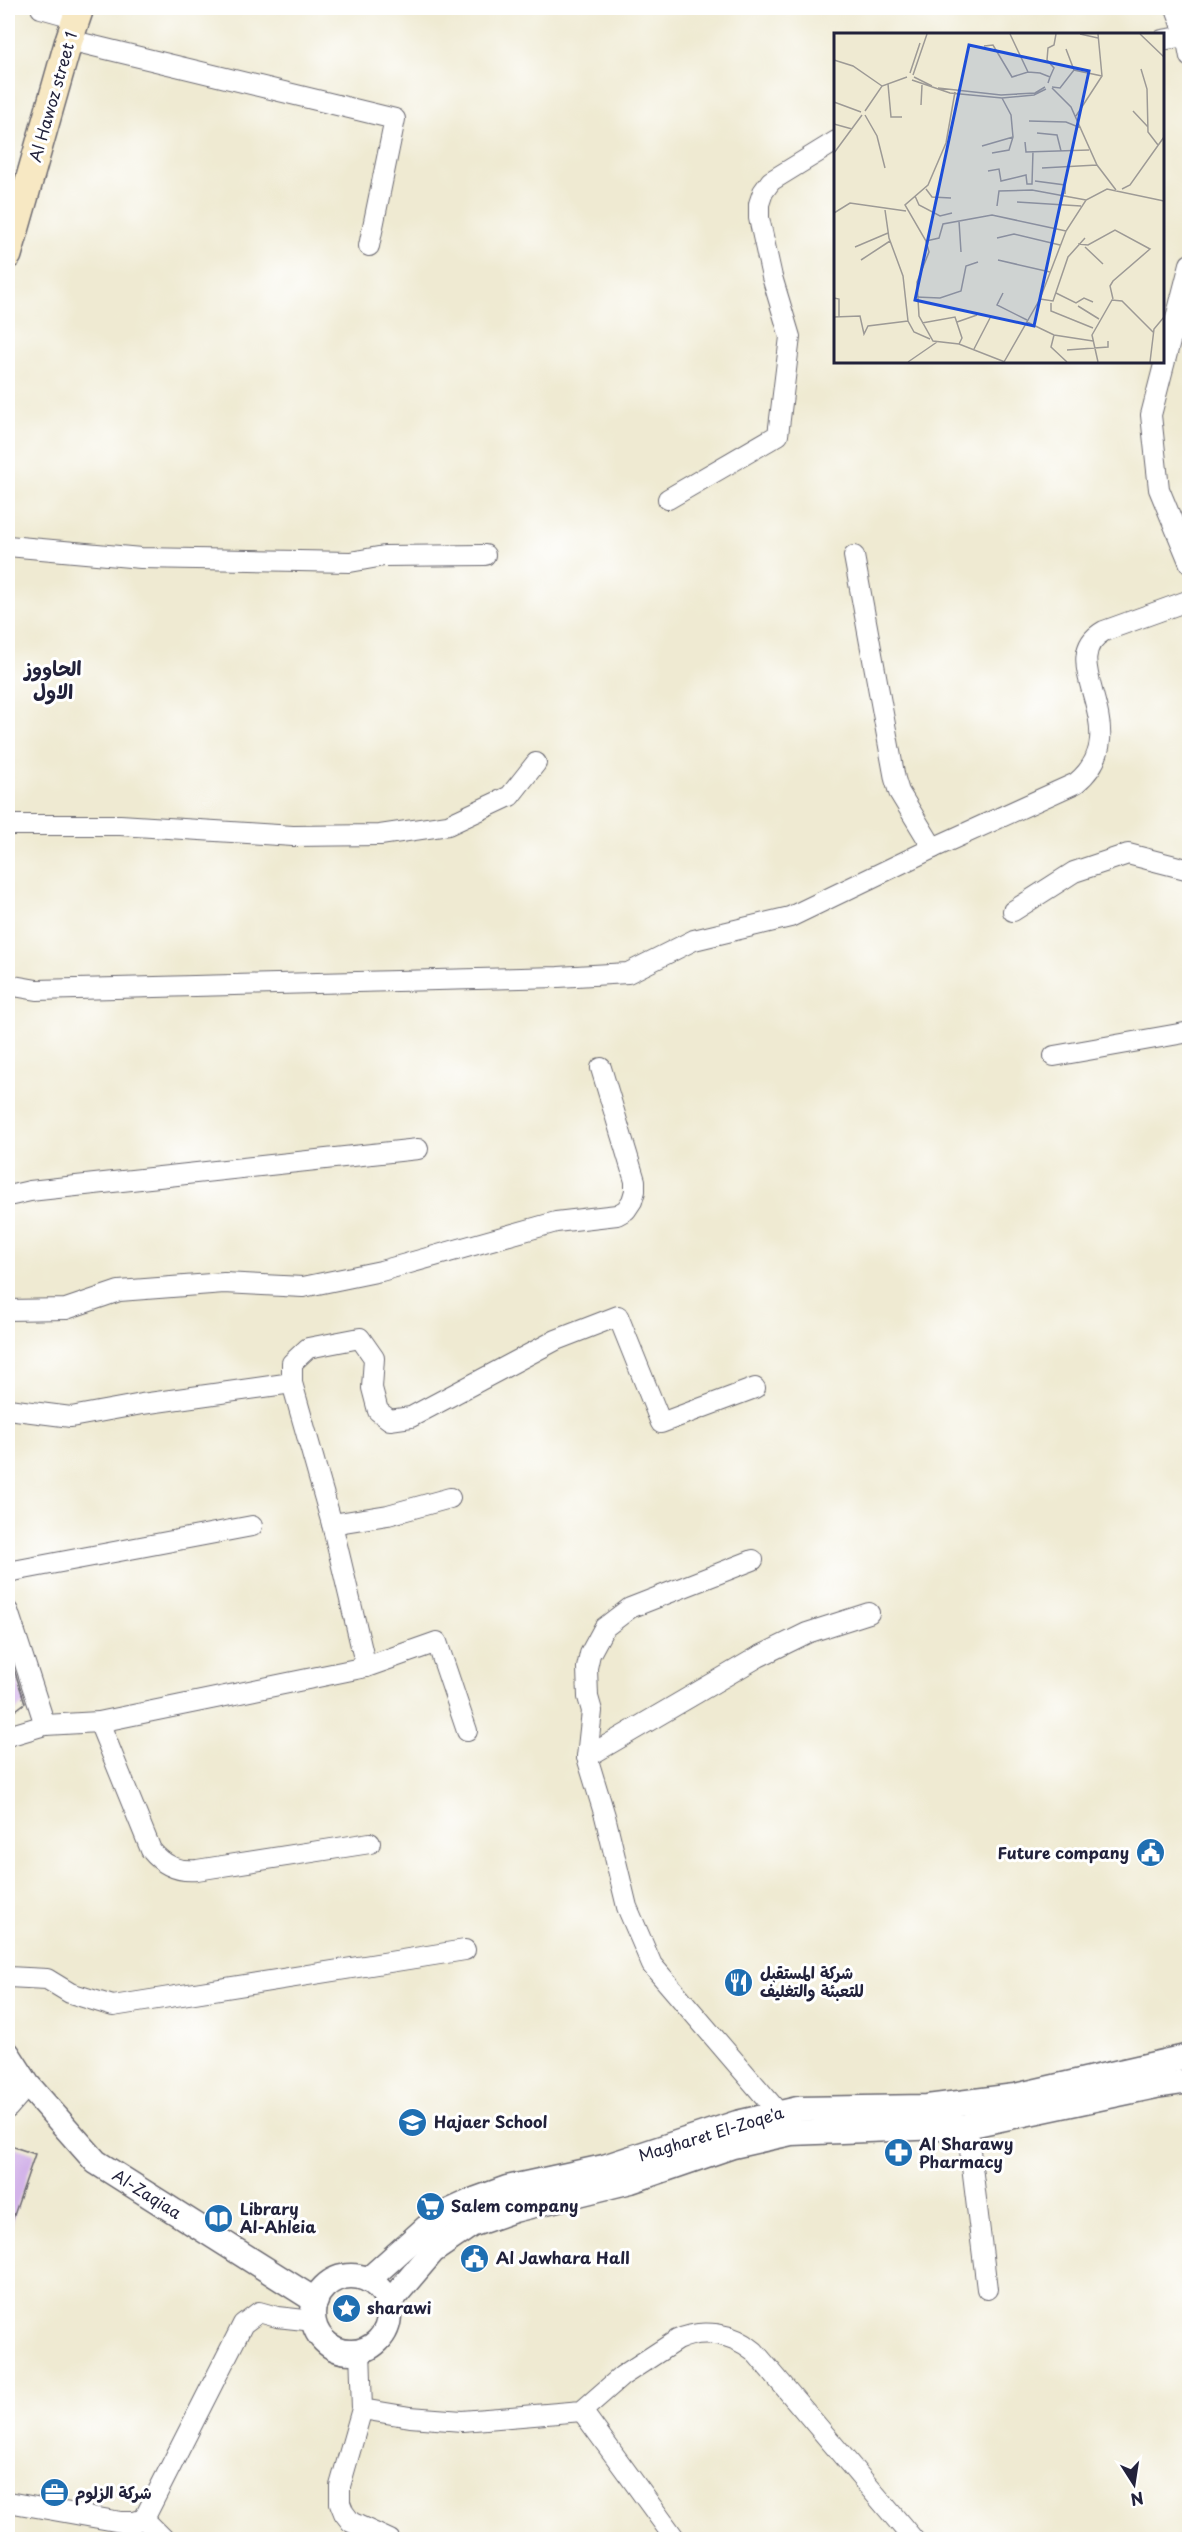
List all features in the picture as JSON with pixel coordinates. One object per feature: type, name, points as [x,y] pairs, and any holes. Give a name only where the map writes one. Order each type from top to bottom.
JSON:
[{"type":"main road","name":"Al Hawoz street 1","points":[[8,255],[75,22]]},
{"type":"street","points":[[41,8],[75,22],[395,119],[369,246]]},
{"type":"street","points":[[1176,8],[1186,36],[1190,57]]},
{"type":"street","points":[[1164,40],[1186,36]]},
{"type":"street","points":[[668,499],[778,435],[790,337],[772,277],[759,218],[759,204],[763,192],[771,181],[834,142]]},
{"type":"street","points":[[1190,264],[1151,415],[1159,489],[1190,564]]},
{"type":"street","points":[[8,546],[141,558],[339,562],[384,556],[485,555]]},
{"type":"street","points":[[854,556],[895,779],[899,792],[933,848]]},
{"type":"street","points":[[8,985],[37,990],[613,975],[641,968],[694,940],[790,917],[933,848],[1071,786],[1086,775],[1098,754],[1101,742],[1100,723],[1085,660],[1089,645],[1104,631],[1190,600]]},
{"type":"street","points":[[8,825],[120,825],[294,836],[381,835],[448,825],[510,796],[536,763]]},
{"type":"street","points":[[1013,911],[1074,872],[1128,854],[1190,870]]},
{"type":"street","points":[[1054,1056],[1190,1032]]},
{"type":"street","points":[[8,1310],[66,1309],[119,1291],[224,1283],[303,1287],[381,1271],[556,1222],[617,1215],[626,1210],[632,1201],[635,1181],[601,1068]]},
{"type":"street","points":[[8,1196],[30,1191],[418,1149]]},
{"type":"street","points":[[366,1667],[332,1524],[292,1383],[292,1363],[308,1348],[360,1338],[374,1358],[372,1388],[378,1411],[390,1420],[411,1417],[556,1340],[618,1316],[661,1423],[755,1388]]},
{"type":"street","points":[[8,1409],[71,1417],[142,1404],[292,1383]]},
{"type":"street","points":[[332,1524],[388,1515],[450,1498]]},
{"type":"street","points":[[8,1572],[252,1526]]},
{"type":"street","points":[[753,1560],[630,1608],[604,1628],[593,1647],[587,1668],[588,1697],[592,1711],[587,1757],[605,1816],[627,1907],[652,1965],[778,2112]]},
{"type":"street","points":[[8,1611],[45,1725]]},
{"type":"street","points":[[587,1757],[758,1657],[807,1633],[869,1613]]},
{"type":"street","points":[[8,1736],[45,1725],[99,1722],[366,1667],[437,1642],[466,1731]]},
{"type":"street","points":[[99,1722],[151,1850],[162,1862],[175,1869],[197,1870],[370,1844]]},
{"type":"street","points":[[8,1977],[47,1979],[70,1993],[113,2006],[465,1950]]},
{"type":"street","name":"Al-Zaqiaa","points":[[8,2054],[28,2085],[96,2162],[315,2311]]},
{"type":"street","name":"Magharet El-Zoqe'a","points":[[368,2280],[427,2227],[450,2211],[474,2200],[507,2188],[604,2168],[736,2123],[798,2109],[927,2107],[1015,2096],[1190,2056]]},
{"type":"street","name":"Magharet El-Zoqe'a","points":[[388,2304],[434,2252],[471,2225],[514,2210],[632,2181],[733,2146],[791,2133],[967,2126],[1156,2086],[1190,2081]]},
{"type":"street","points":[[8,2108],[28,2085]]},
{"type":"street","points":[[967,2126],[987,2289]]},
{"type":"street","points":[[350,2276],[368,2280],[383,2293],[388,2304],[387,2327],[372,2346],[348,2351],[336,2349],[326,2343],[318,2333],[315,2311],[326,2286],[337,2279],[350,2276]]},
{"type":"street","points":[[8,2502],[121,2522],[144,2519],[243,2324],[259,2312],[277,2317],[315,2311]]},
{"type":"street","points":[[362,2409],[410,2417],[462,2421],[582,2411],[622,2376],[677,2340],[684,2337],[721,2334],[754,2350],[914,2540]]},
{"type":"street","points":[[360,2350],[362,2409],[340,2486],[340,2503],[351,2522],[390,2540]]},
{"type":"street","points":[[582,2411],[676,2540]]},
{"type":"street","points":[[144,2519],[165,2540]]},
{"type":"building","points":[[8,1657],[10,1657],[25,1703],[8,1716]]},
{"type":"building","points":[[8,2145],[35,2154],[10,2227],[8,2226]]},
{"type":"place","name":"Future company","points":[[1150,1853]]},
{"type":"place","name":"شركة المستقبل للتعبئة والتغليف","points":[[739,1982]]},
{"type":"place","name":"Hajaer School","points":[[413,2122]]},
{"type":"place","name":"Al Sharawy Pharmacy","points":[[898,2153]]},
{"type":"place","name":"Salem company","points":[[430,2206]]},
{"type":"place","name":"Library Al-Ahleia","points":[[219,2218]]},
{"type":"place","name":"Al Jawhara Hall","points":[[475,2258]]},
{"type":"place","name":"sharawi","points":[[346,2308]]},
{"type":"place","name":"شركة الزلوم","points":[[54,2493]]},
{"type":"district","name":"الحاووز الاول","points":[[53,680]]}]
